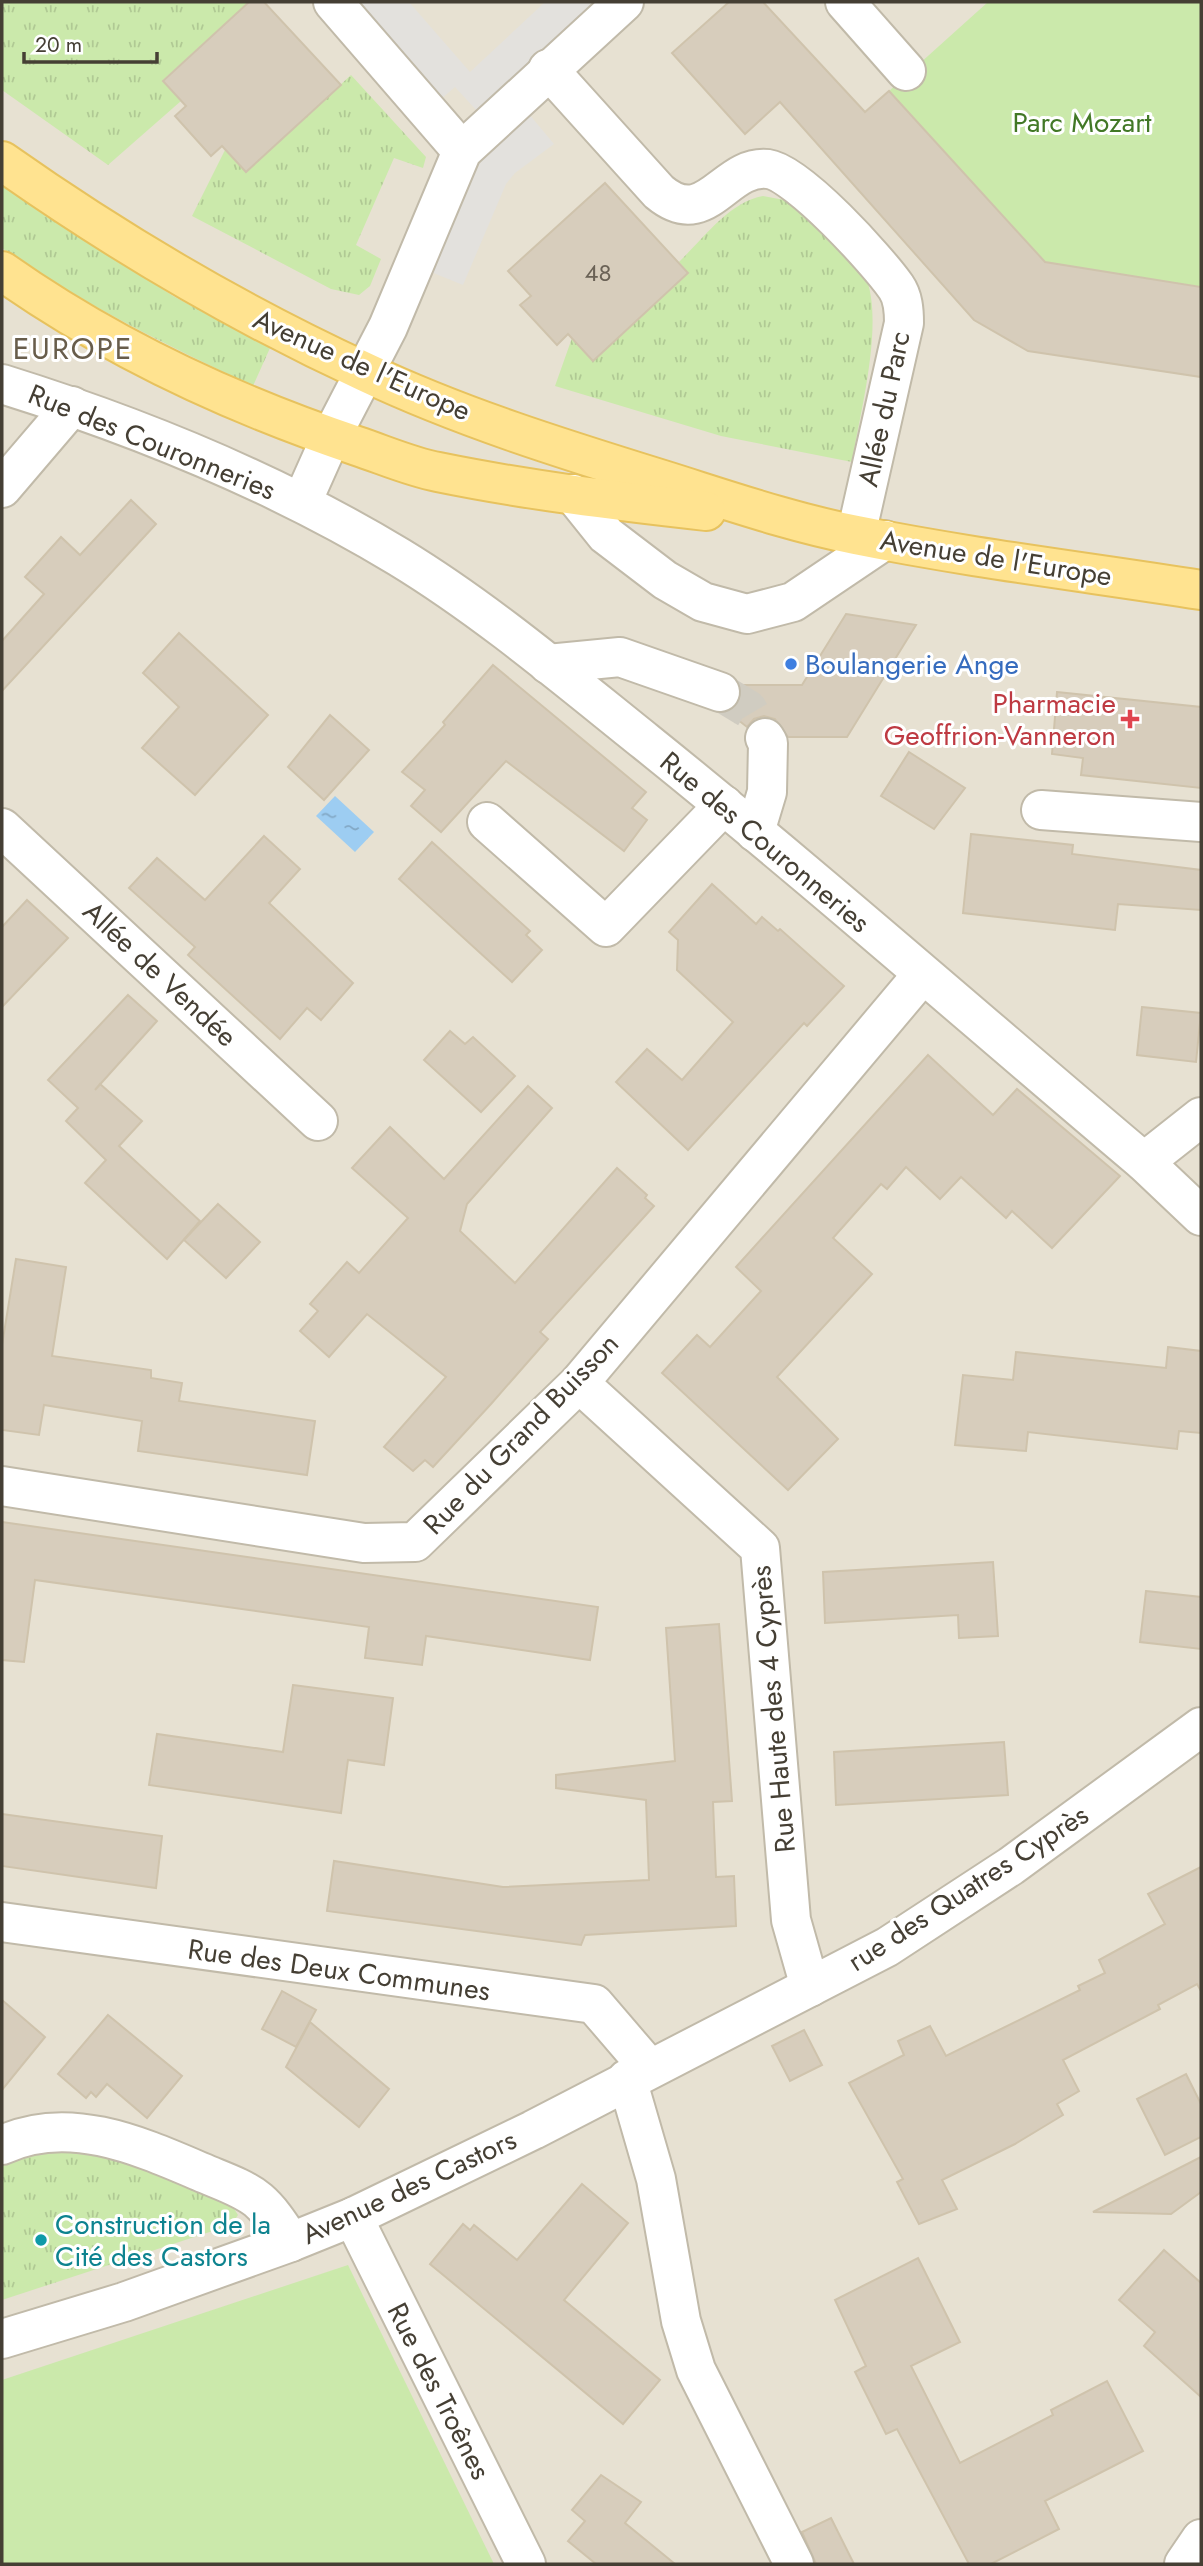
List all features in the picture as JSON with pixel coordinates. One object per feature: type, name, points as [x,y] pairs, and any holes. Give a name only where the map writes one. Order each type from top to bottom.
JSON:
[{"type":"main road","name":"Avenue de l'Europe","points":[[2,161],[126,244],[208,293],[367,373],[460,411],[607,462],[791,520],[871,538],[1201,590]]},
{"type":"main road","name":"Avenue de l'Europe","points":[[2,271],[94,330],[254,409],[436,472],[573,494],[791,520]]},
{"type":"street","points":[[333,2],[463,151]]},
{"type":"street","points":[[331,437],[367,373],[463,151],[548,69],[624,2]]},
{"type":"street","points":[[845,2],[906,71]]},
{"type":"street","name":"Allée du Parc","points":[[548,69],[659,192],[672,201],[691,205],[710,199],[743,174],[756,170],[781,173],[817,201],[897,288],[904,307],[904,323],[871,538]]},
{"type":"street","name":"Rue des Couronneries","points":[[2,384],[72,406],[152,436],[302,502],[417,568],[548,664],[724,805],[1144,1162],[1201,1216]]},
{"type":"street","points":[[2,488],[72,406]]},
{"type":"street","name":"Rue des Couronneries","points":[[302,502],[331,437]]},
{"type":"street","points":[[573,494],[606,536],[665,580],[703,602],[747,614],[793,602],[871,538]]},
{"type":"street","points":[[548,664],[620,657],[720,692]]},
{"type":"street","points":[[755,832],[767,793],[768,743],[765,738]]},
{"type":"street","points":[[488,822],[606,927],[724,805]]},
{"type":"street","points":[[1041,810],[1201,822]]},
{"type":"street","name":"Allée de Vendée","points":[[2,828],[318,1121]]},
{"type":"street","name":"Rue du Grand Buisson","points":[[2,1486],[364,1543],[415,1542],[579,1383],[922,975]]},
{"type":"street","points":[[1144,1162],[1201,1117]]},
{"type":"street","name":"Rue Haute des 4 Cyprès","points":[[579,1383],[760,1548],[791,1920],[810,1987]]},
{"type":"street","name":"rue des Quatres Cyprès","points":[[638,2073],[887,1947],[1000,1873],[1201,1727]]},
{"type":"street","name":"Rue des Deux Communes","points":[[2,1922],[593,2004],[638,2073]]},
{"type":"street","points":[[638,2073],[679,2312],[696,2370],[794,2564]]},
{"type":"street","name":"Avenue des Castors","points":[[2,2339],[124,2302],[353,2217],[533,2130],[638,2073]]},
{"type":"street","points":[[2,2145],[19,2137],[47,2131],[77,2132],[129,2144],[167,2157],[256,2198],[271,2213],[291,2242]]},
{"type":"street","name":"Rue des Troênes","points":[[353,2217],[526,2564]]},
{"type":"shaded area","points":[[2,2],[1201,2],[1201,2564],[2,2564]]},
{"type":"shaded area","points":[[356,2],[409,2],[470,72],[545,2],[596,3],[478,112],[455,87],[441,99]]},
{"type":"shaded area","points":[[529,114],[554,144],[515,173],[506,184],[463,285],[431,272],[475,169],[492,148]]},
{"type":"green space","points":[[2,2],[249,2],[163,80],[181,101],[108,165],[2,90]]},
{"type":"green space","name":"Parc Mozart","points":[[988,2],[1201,2],[1201,287],[1045,262],[889,91]]},
{"type":"green space","points":[[351,75],[426,157],[423,168],[394,158],[356,245],[381,259],[370,286],[359,295],[331,289],[192,216],[225,150],[246,172]]},
{"type":"green space","points":[[2,184],[173,296],[270,348],[253,386],[124,322],[62,287],[2,248]]},
{"type":"green space","points":[[763,196],[795,202],[865,275],[871,294],[872,341],[852,462],[721,436],[555,386],[572,338],[593,360],[688,273],[679,262],[717,223],[739,206]]},
{"type":"green space","points":[[41,2145],[133,2161],[233,2207],[238,2215],[231,2225],[2,2300],[2,2162]]},
{"type":"green space","points":[[348,2265],[494,2564],[2,2564],[2,2380]]},
{"type":"water","points":[[335,796],[374,832],[355,852],[316,816]]},
{"type":"building","points":[[249,2],[264,2],[341,85],[246,172],[222,146],[211,156],[175,116],[186,106],[163,81]]},
{"type":"building","points":[[729,2],[763,2],[865,112],[889,91],[1045,262],[1201,287],[1201,377],[1028,351],[974,320],[780,102],[745,134],[672,53]]},
{"type":"building","points":[[605,183],[688,273],[593,361],[568,334],[557,345],[520,305],[531,296],[508,271]]},
{"type":"building","points":[[131,500],[156,524],[2,691],[2,641],[44,594],[25,577],[61,537],[80,555]]},
{"type":"building","points":[[846,614],[916,625],[847,737],[788,737],[775,719],[764,716],[754,719],[747,727],[728,712],[740,700],[740,685],[802,685]]},
{"type":"building","points":[[179,633],[268,715],[195,795],[142,748],[179,707],[143,673]]},
{"type":"building","points":[[493,665],[646,792],[632,808],[647,820],[624,851],[506,761],[441,832],[411,806],[425,790],[402,772],[445,725],[443,722]]},
{"type":"building","points":[[1057,692],[1201,707],[1201,788],[1081,775],[1083,758],[1052,754]]},
{"type":"building","points":[[330,715],[369,750],[324,800],[288,767]]},
{"type":"building","points":[[909,752],[965,788],[934,829],[881,796]]},
{"type":"building","points":[[971,834],[1073,845],[1072,854],[1201,870],[1201,910],[1118,904],[1115,930],[963,913]]},
{"type":"building","points":[[264,836],[300,869],[269,903],[353,983],[321,1020],[307,1008],[280,1039],[188,955],[195,947],[129,888],[157,858],[205,900]]},
{"type":"building","points":[[432,842],[530,931],[526,935],[542,950],[512,982],[399,879]]},
{"type":"building","points":[[712,884],[756,924],[762,917],[778,931],[780,929],[844,986],[807,1026],[804,1023],[688,1150],[616,1082],[647,1049],[682,1080],[733,1022],[677,970],[678,940],[669,932]]},
{"type":"building","points":[[27,900],[68,938],[2,1007],[2,927]]},
{"type":"building","points":[[128,995],[157,1021],[100,1084],[142,1121],[119,1146],[200,1221],[167,1259],[85,1183],[106,1160],[66,1121],[78,1108],[48,1080]]},
{"type":"building","points":[[1142,1007],[1201,1013],[1196,1062],[1137,1055]]},
{"type":"building","points":[[450,1031],[465,1044],[473,1037],[515,1076],[481,1112],[424,1060]]},
{"type":"building","points":[[928,1055],[993,1115],[1017,1089],[1120,1176],[1052,1248],[1012,1211],[1006,1218],[961,1177],[940,1199],[906,1167],[887,1189],[881,1184],[833,1238],[872,1274],[777,1377],[838,1439],[788,1490],[662,1373],[697,1335],[710,1347],[761,1291],[736,1267]]},
{"type":"building","points":[[528,1086],[552,1108],[467,1204],[460,1231],[515,1283],[617,1168],[647,1195],[645,1198],[654,1206],[540,1332],[548,1339],[491,1404],[433,1467],[425,1460],[413,1471],[384,1447],[446,1377],[367,1314],[329,1357],[300,1331],[318,1311],[310,1304],[347,1262],[359,1273],[408,1218],[352,1168],[390,1127],[444,1179]]},
{"type":"building","points":[[218,1204],[260,1242],[226,1278],[184,1240]]},
{"type":"building","points":[[16,1259],[66,1267],[52,1356],[151,1370],[151,1378],[182,1383],[179,1401],[315,1421],[307,1475],[138,1451],[142,1421],[44,1405],[39,1435],[2,1430],[2,1345]]},
{"type":"building","points":[[1168,1347],[1201,1351],[1201,1433],[1179,1431],[1177,1449],[1028,1432],[1026,1451],[955,1445],[963,1375],[1013,1380],[1016,1352],[1166,1368]]},
{"type":"building","points":[[2,1522],[598,1607],[590,1660],[426,1636],[422,1665],[365,1658],[369,1627],[35,1580],[24,1662],[2,1660]]},
{"type":"building","points":[[993,1562],[998,1636],[959,1638],[958,1615],[825,1623],[823,1572]]},
{"type":"building","points":[[1146,1591],[1201,1597],[1201,1649],[1140,1642]]},
{"type":"building","points":[[719,1624],[732,1801],[713,1802],[716,1877],[734,1876],[736,1926],[585,1935],[581,1945],[327,1911],[334,1861],[503,1887],[649,1880],[646,1800],[556,1788],[556,1775],[675,1761],[666,1628]]},
{"type":"building","points":[[293,1685],[393,1698],[384,1765],[348,1760],[341,1813],[149,1785],[157,1734],[283,1752]]},
{"type":"building","points":[[1004,1742],[1008,1795],[836,1805],[834,1752]]},
{"type":"building","points":[[2,1814],[162,1836],[156,1888],[2,1866]]},
{"type":"building","points":[[1201,1867],[1201,1991],[1197,1984],[1158,2005],[1160,2009],[1063,2060],[1079,2091],[1057,2104],[1063,2115],[1015,2144],[942,2180],[957,2209],[919,2224],[897,2182],[903,2179],[849,2083],[904,2055],[898,2041],[930,2026],[946,2056],[1080,1990],[1078,1986],[1105,1973],[1099,1960],[1165,1924],[1148,1894]]},
{"type":"building","points":[[282,1991],[316,2010],[296,2047],[262,2029]]},
{"type":"building","points":[[2,2000],[45,2037],[2,2090]]},
{"type":"building","points":[[108,2015],[182,2076],[147,2118],[107,2084],[96,2097],[91,2092],[86,2098],[58,2074]]},
{"type":"building","points":[[310,2022],[389,2089],[359,2127],[286,2067]]},
{"type":"building","points":[[804,2030],[822,2065],[790,2081],[772,2046]]},
{"type":"building","points":[[1186,2074],[1201,2104],[1201,2137],[1165,2155],[1137,2099]]},
{"type":"building","points":[[1201,2157],[1201,2192],[1171,2214],[1093,2212]]},
{"type":"building","points":[[582,2184],[628,2223],[564,2300],[660,2380],[623,2424],[430,2264],[463,2224],[470,2230],[474,2225],[517,2260]]},
{"type":"building","points":[[1164,2250],[1201,2283],[1201,2397],[1144,2346],[1155,2332],[1119,2300]]},
{"type":"building","points":[[918,2258],[960,2342],[911,2366],[960,2463],[1053,2415],[1051,2410],[1107,2381],[1143,2451],[1045,2501],[1059,2529],[991,2564],[969,2564],[897,2429],[886,2434],[855,2372],[866,2366],[835,2300]]},
{"type":"building","points":[[601,2475],[641,2502],[625,2523],[675,2564],[596,2564],[568,2541],[585,2521],[572,2510]]},
{"type":"building","points":[[831,2518],[854,2564],[816,2564],[802,2532]]},
{"type":"tunnel","points":[[720,692],[748,709],[765,738]]},
{"type":"place","name":"Boulangerie Ange","points":[[791,664]]},
{"type":"place","name":"Pharmacie Geoffrion-Vanneron","points":[[1130,719]]},
{"type":"place","name":"Construction de la Cité des Castors","points":[[41,2240]]},
{"type":"district","name":"EUROPE","points":[[73,348]]}]
